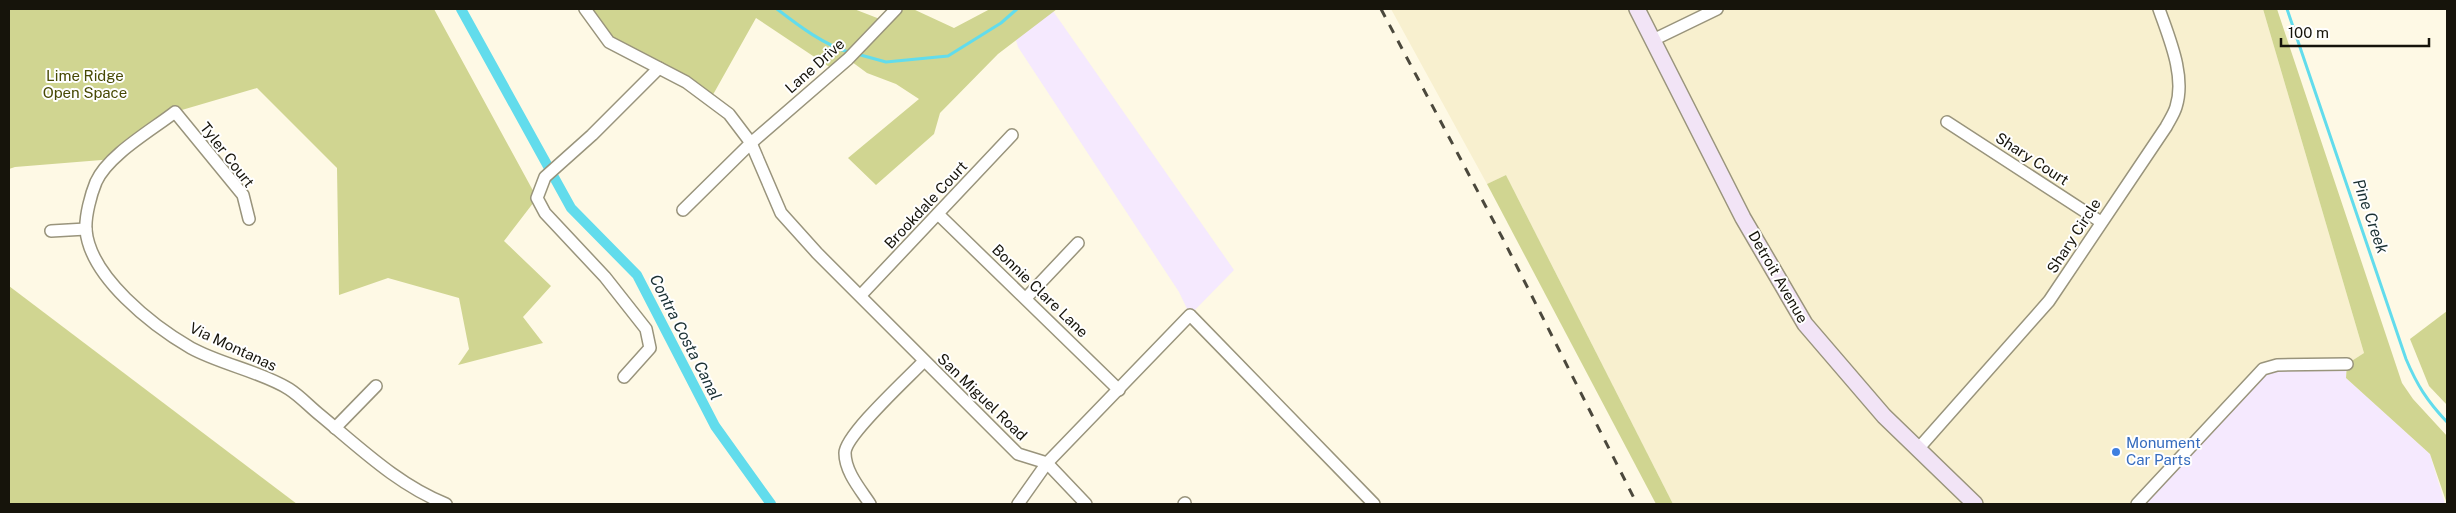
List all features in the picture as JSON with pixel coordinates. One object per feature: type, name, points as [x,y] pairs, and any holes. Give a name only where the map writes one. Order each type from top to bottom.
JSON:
[{"type":"street","name":"San Miguel Road","points":[[585,9],[609,42],[686,82],[729,114],[751,142],[781,213],[817,253],[1018,454],[1047,463]]},
{"type":"street","name":"Lane Drive","points":[[683,210],[751,142],[848,59],[896,9]]},
{"type":"street","name":"Detroit Avenue","points":[[1637,9],[1743,218],[1805,324],[1884,416],[1975,504]]},
{"type":"street","points":[[1653,40],[1717,9]]},
{"type":"street","name":"Shary Circle","points":[[1918,449],[2050,301],[2166,127],[2177,106],[2178,78],[2174,54],[2159,9]]},
{"type":"street","points":[[624,377],[650,348],[646,329],[605,277],[545,213],[537,198],[546,177],[592,135],[659,68]]},
{"type":"street","name":"Tyler Court","points":[[86,229],[97,181],[114,158],[175,112],[243,195],[250,219]]},
{"type":"street","name":"Shary Court","points":[[1947,122],[2101,222]]},
{"type":"street","name":"Brookdale Court","points":[[861,295],[1012,135]]},
{"type":"street","name":"Bonnie Clare Lane","points":[[938,214],[1119,390]]},
{"type":"street","points":[[51,231],[86,229]]},
{"type":"street","name":"Via Montanas","points":[[86,229],[91,248],[106,276],[147,316],[192,348],[288,388],[386,470],[430,498],[446,504]]},
{"type":"street","points":[[1026,298],[1078,243]]},
{"type":"street","points":[[1017,503],[1047,463],[1190,315],[1374,504]]},
{"type":"street","points":[[870,504],[849,472],[845,453],[852,436],[924,361]]},
{"type":"street","points":[[2137,504],[2263,369],[2277,365],[2346,364]]},
{"type":"street","points":[[335,428],[376,386]]},
{"type":"street","points":[[1047,463],[1086,504]]},
{"type":"shaded area","points":[[1391,9],[2263,9],[2364,353],[2347,364],[2269,366],[2137,504],[1673,504],[1506,175],[1487,184]]},
{"type":"shaded area","points":[[1053,11],[1234,270],[1190,315],[1179,292],[1018,47],[1016,40]]},
{"type":"shaded area","points":[[2347,364],[2346,378],[2430,454],[2445,504],[2137,504],[2263,369]]},
{"type":"green space","name":"Lime Ridge Open Space","points":[[9,9],[434,9],[537,198],[504,241],[551,286],[523,317],[543,343],[458,365],[469,349],[459,298],[388,278],[339,295],[337,168],[257,88],[175,112],[114,159],[9,169]]},
{"type":"green space","points":[[585,9],[854,9],[885,21],[896,9],[913,9],[954,28],[990,9],[1057,9],[998,54],[940,113],[934,134],[876,185],[848,158],[919,99],[896,84],[867,73],[848,59],[834,70],[756,18],[710,100],[609,42]]},
{"type":"green space","points":[[2263,9],[2277,9],[2402,383],[2413,399],[2447,436],[2447,504],[2430,454],[2346,378],[2347,364],[2364,353]]},
{"type":"green space","points":[[1506,175],[1673,504],[1656,504],[1487,184]]},
{"type":"green space","points":[[9,286],[297,504],[9,504]]},
{"type":"green space","points":[[2447,311],[2447,405],[2429,386],[2410,339]]},
{"type":"waterway","name":"Contra Costa Canal","points":[[461,9],[571,208],[637,275],[715,426],[771,504]]},
{"type":"waterway","name":"Pine Creek","points":[[777,9],[822,40],[851,53]]},
{"type":"waterway","name":"Pine Creek","points":[[857,54],[886,62],[948,56],[1001,23],[1017,9]]},
{"type":"waterway","name":"Pine Creek","points":[[2287,9],[2406,359],[2423,392],[2447,422]]},
{"type":"railway","points":[[1381,9],[1503,239],[1637,504]]},
{"type":"place","name":"Monument Car Parts","points":[[2116,452]]}]
